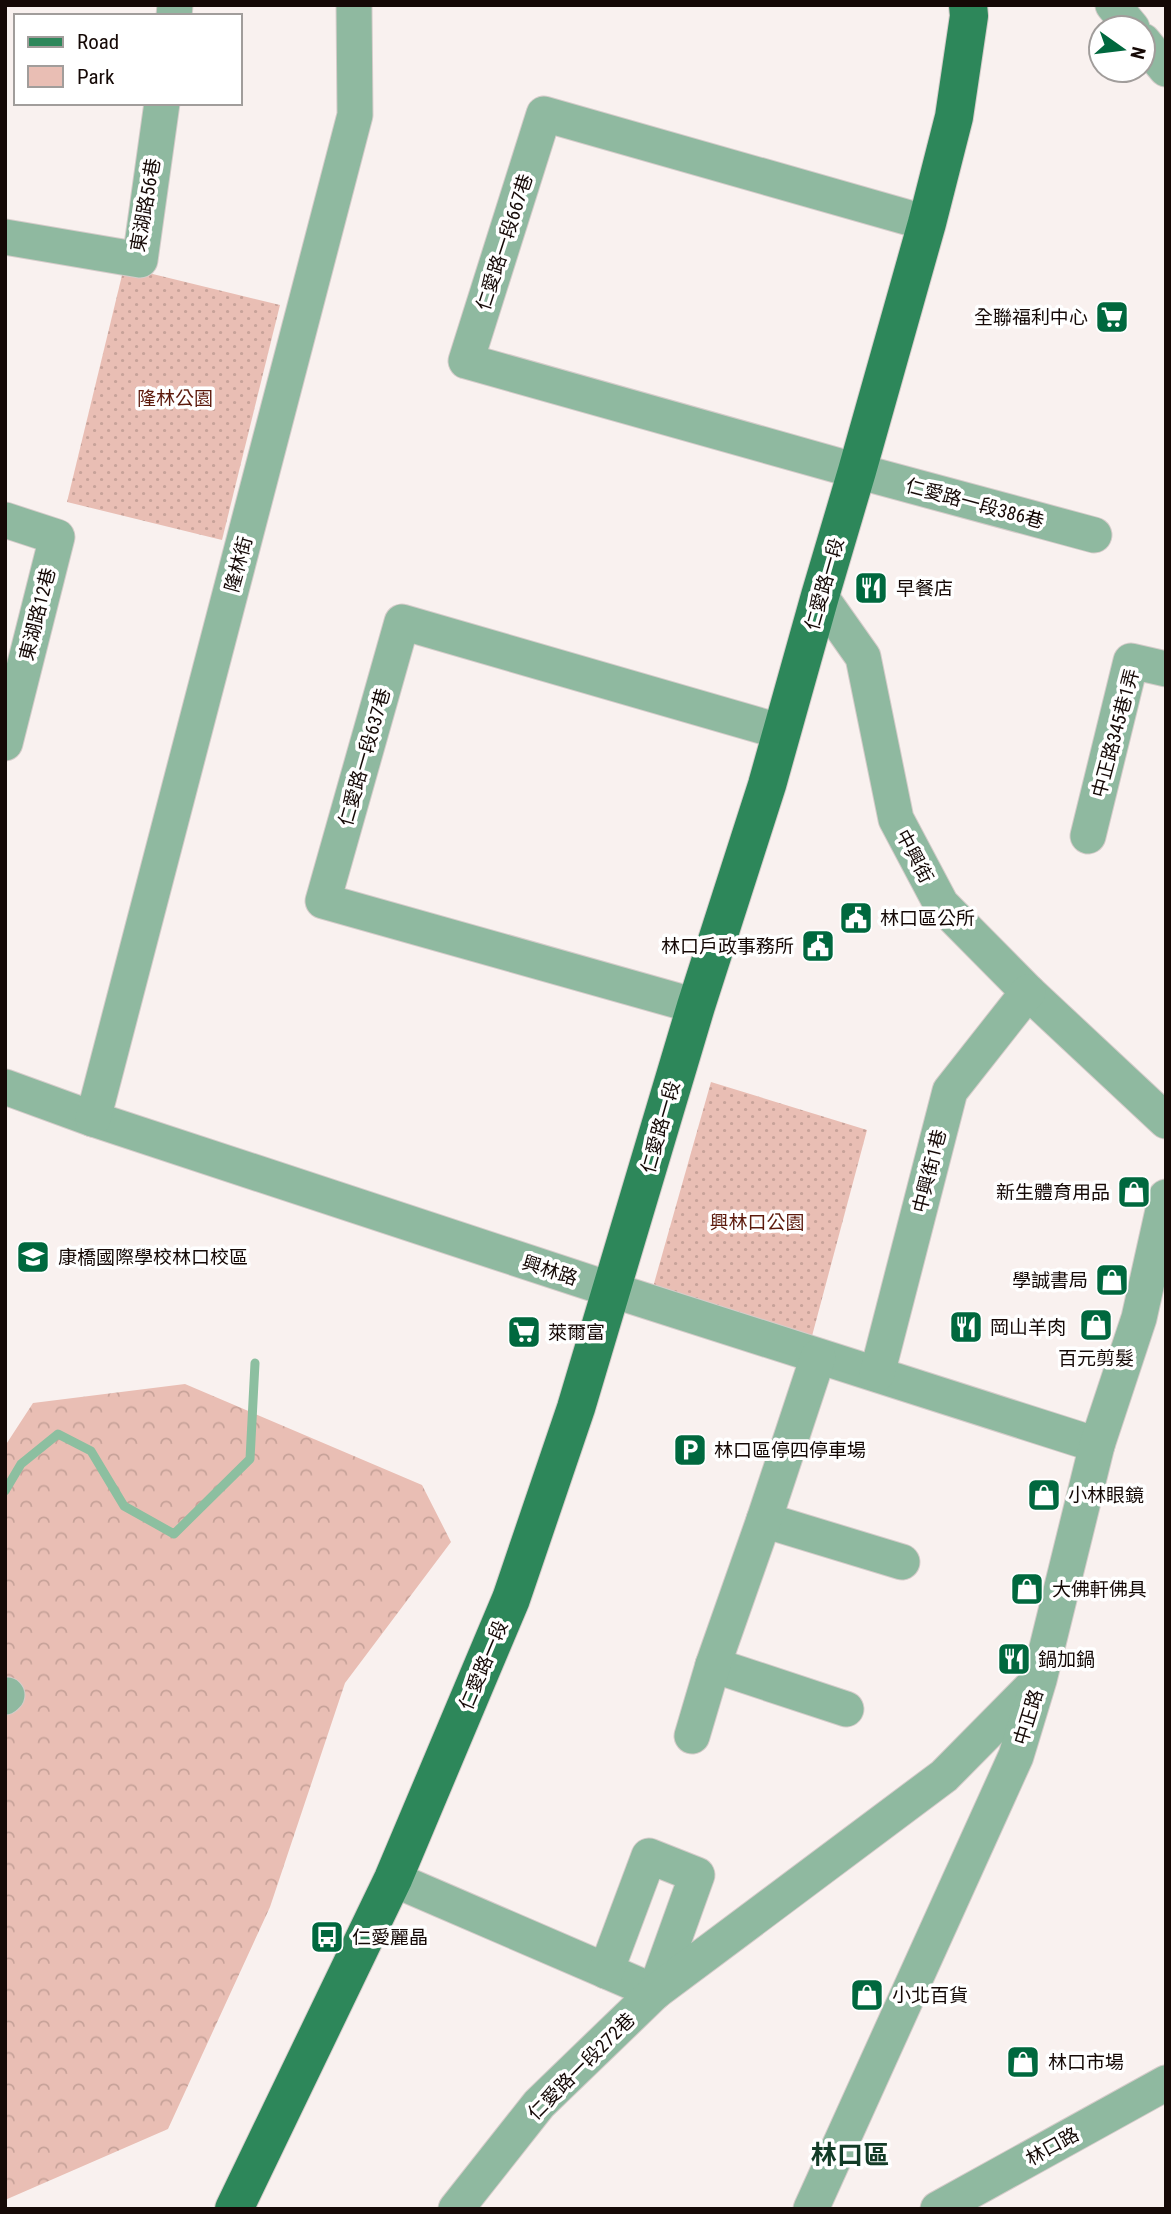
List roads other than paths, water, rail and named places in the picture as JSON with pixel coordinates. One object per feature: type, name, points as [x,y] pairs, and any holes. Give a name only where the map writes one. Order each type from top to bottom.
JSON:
[{"type":"main road","name":"仁愛路一段","points":[[234,2209],[393,1880],[510,1599],[576,1408],[696,1006],[767,785],[927,223],[954,117],[969,16],[968,5]]},
{"type":"street","name":"隆林街","points":[[93,1119],[355,115],[354,5]]},
{"type":"street","name":"東湖路56巷","points":[[5,237],[139,260],[162,105]]},
{"type":"street","name":"仁愛路一段667巷","points":[[857,471],[466,361],[544,114],[927,223]]},
{"type":"street","name":"仁愛路一段386巷","points":[[857,471],[1094,536]]},
{"type":"street","name":"東湖路12巷","points":[[5,520],[57,537],[5,743]]},
{"type":"street","name":"中興街","points":[[820,596],[863,657],[896,819],[941,904],[1028,992],[1166,1121]]},
{"type":"street","name":"仁愛路一段637巷","points":[[696,1006],[323,901],[402,622],[782,732]]},
{"type":"street","name":"中正路345巷1弄","points":[[1088,836],[1131,661],[1166,669]]},
{"type":"street","name":"中興街1巷","points":[[877,1374],[950,1091],[1028,992]]},
{"type":"street","name":"興林路","points":[[5,1087],[93,1119],[612,1290],[1097,1445]]},
{"type":"street","name":"中正路","points":[[811,2209],[1016,1756],[1039,1680],[1097,1445],[1152,1322],[1166,1197]]},
{"type":"street","points":[[692,1736],[713,1665],[818,1357]]},
{"type":"street","points":[[764,1520],[902,1562]]},
{"type":"street","points":[[713,1665],[846,1709]]},
{"type":"street","name":"仁愛路一段272巷","points":[[456,2209],[539,2104],[655,1992],[944,1776],[1039,1680]]},
{"type":"street","points":[[393,1880],[655,1992],[697,1875],[649,1856],[606,1971]]},
{"type":"street","name":"林口路","points":[[938,2209],[1166,2083]]},
{"type":"waterway","points":[[5,1491],[21,1464],[58,1434],[91,1451],[124,1506],[174,1534],[250,1459],[255,1363]]},
{"type":"place","name":"全聯福利中心","points":[[1112,317]]},
{"type":"place","name":"早餐店","points":[[871,588]]},
{"type":"place","name":"林口區公所","points":[[856,918]]},
{"type":"place","name":"林口戶政事務所","points":[[818,946]]},
{"type":"place","name":"新生體育用品","points":[[1134,1192]]},
{"type":"place","name":"康橋國際學校林口校區","points":[[33,1257]]},
{"type":"place","name":"學誠書局","points":[[1112,1280]]},
{"type":"place","name":"百元剪髮","points":[[1096,1325]]},
{"type":"place","name":"岡山羊肉","points":[[966,1327]]},
{"type":"place","name":"萊爾富","points":[[524,1332]]},
{"type":"place","name":"林口區停四停車場","points":[[690,1450]]},
{"type":"place","name":"小林眼鏡","points":[[1044,1495]]},
{"type":"place","name":"大佛軒佛具","points":[[1027,1589]]},
{"type":"place","name":"鍋加鍋","points":[[1014,1659]]},
{"type":"place","name":"仁愛麗晶","points":[[327,1937]]},
{"type":"place","name":"小北百貨","points":[[867,1995]]},
{"type":"place","name":"林口市場","points":[[1023,2062]]},
{"type":"district","name":"林口區","points":[[850,2155]]},
{"type":"park label","name":"隆林公園","points":[[175,398]]},
{"type":"park label","name":"興林口公園","points":[[757,1222]]}]
